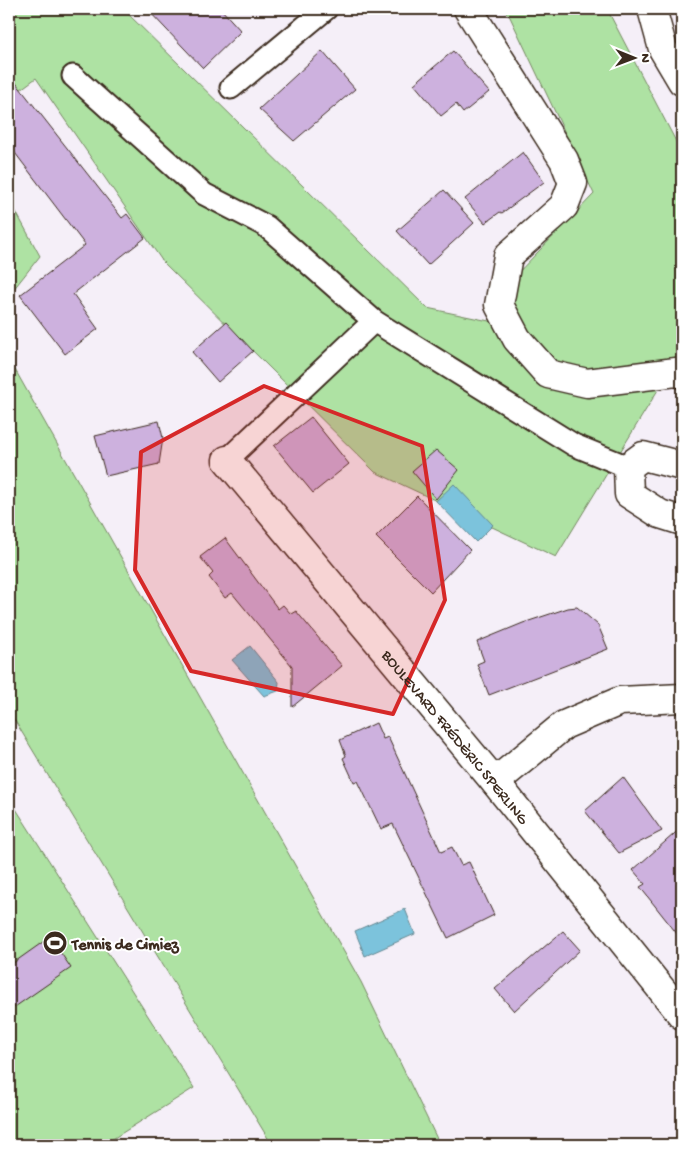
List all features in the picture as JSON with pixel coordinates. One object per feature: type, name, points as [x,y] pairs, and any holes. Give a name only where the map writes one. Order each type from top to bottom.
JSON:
[{"type":"street","points":[[468,9],[564,160],[573,184],[564,206],[508,256],[499,305],[517,339],[548,374],[587,383],[676,372],[682,374]]},
{"type":"street","points":[[652,9],[663,48],[682,81]]},
{"type":"street","points":[[682,466],[643,456],[628,467],[629,494],[660,514],[682,521]]},
{"type":"street","name":"BOULEVARD FRÉDÈRIC SPERLING","points":[[227,460],[495,782],[682,1015]]},
{"type":"street","points":[[495,782],[564,724],[620,702],[682,698]]},
{"type":"lane","points":[[231,88],[326,9]]},
{"type":"lane","points":[[73,76],[204,194],[266,226],[374,321],[574,444],[628,467]]},
{"type":"lane","points":[[227,460],[374,321]]},
{"type":"highlighted area","points":[[264,386],[422,446],[445,600],[393,714],[191,671],[135,570],[141,452]]},
{"type":"green space","points":[[9,9],[123,9],[427,308],[513,326],[510,281],[594,194],[510,17],[503,9],[607,9],[682,153],[682,364],[675,362],[556,557],[375,472],[163,262],[36,78],[9,98]]},
{"type":"green space","points":[[9,199],[40,256],[9,295]]},
{"type":"green space","points":[[9,359],[361,982],[440,1145],[272,1145],[9,711]]},
{"type":"green space","name":"Tennis de Cimiez","points":[[9,798],[194,1088],[103,1145],[9,1144]]},
{"type":"water","points":[[454,484],[493,525],[476,542],[436,501]]},
{"type":"water","points":[[250,646],[279,682],[278,691],[264,696],[232,660]]},
{"type":"water","points":[[405,909],[415,934],[365,956],[355,931]]},
{"type":"building","points":[[147,9],[221,9],[241,31],[203,68]]},
{"type":"building","points":[[322,51],[355,89],[294,141],[259,109]]},
{"type":"building","points":[[453,51],[489,92],[463,113],[456,104],[441,116],[414,84]]},
{"type":"building","points":[[9,74],[122,218],[127,214],[145,238],[73,294],[98,329],[65,354],[20,295],[85,245],[9,145]]},
{"type":"building","points":[[523,152],[544,182],[485,223],[465,199]]},
{"type":"building","points":[[444,190],[474,223],[428,265],[397,231]]},
{"type":"building","points":[[226,322],[253,351],[218,382],[192,352]]},
{"type":"building","points":[[311,417],[349,464],[313,493],[274,446]]},
{"type":"building","points":[[159,421],[163,438],[159,464],[106,476],[95,436]]},
{"type":"building","points":[[436,450],[459,470],[436,499],[412,471]]},
{"type":"building","points":[[417,496],[470,550],[431,592],[376,537]]},
{"type":"building","points":[[225,538],[278,609],[283,605],[291,614],[296,611],[342,666],[292,707],[292,666],[232,593],[225,598],[209,577],[213,573],[200,557]]},
{"type":"building","points":[[577,607],[598,625],[608,649],[489,695],[477,664],[484,661],[477,642],[523,623],[568,608]]},
{"type":"building","points":[[376,723],[383,739],[388,737],[441,852],[452,847],[461,865],[469,862],[494,915],[448,938],[393,824],[381,829],[358,781],[354,782],[343,758],[346,756],[340,740]]},
{"type":"building","points":[[623,777],[662,831],[619,853],[585,811]]},
{"type":"building","points":[[682,827],[682,940],[640,887],[645,884],[633,870]]},
{"type":"building","points":[[563,931],[580,950],[514,1011],[495,989]]},
{"type":"building","points":[[50,937],[71,968],[9,1011],[9,966]]},
{"type":"place","name":"Tennis de Cimiez","points":[[55,943]]}]
